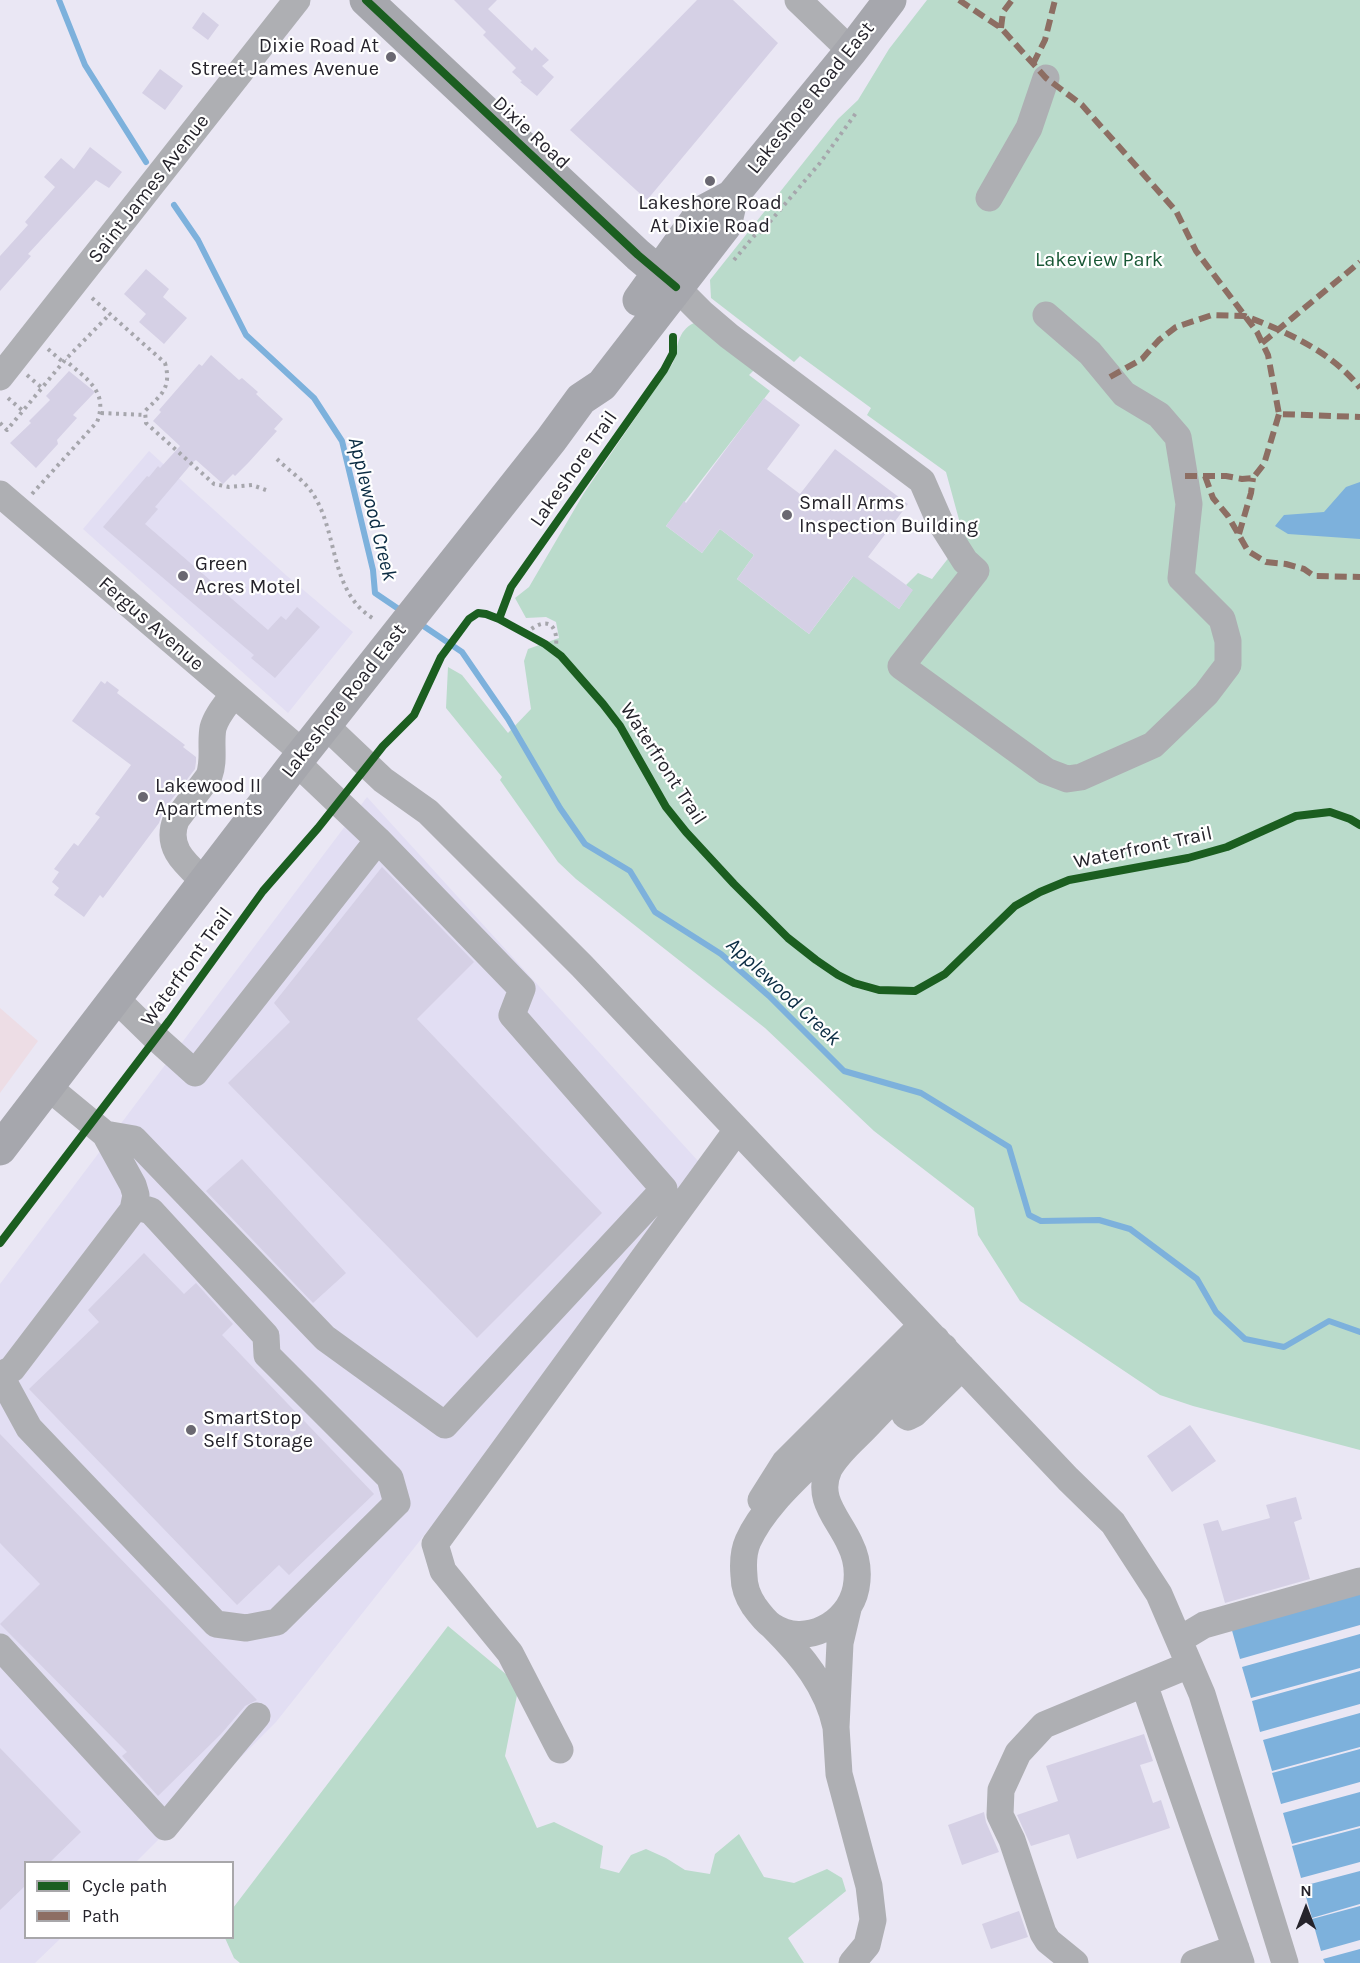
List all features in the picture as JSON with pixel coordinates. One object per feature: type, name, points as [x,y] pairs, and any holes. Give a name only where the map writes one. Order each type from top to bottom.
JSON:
[{"type":"main road","name":"Dixie Road","points":[[366,0],[667,280]]},
{"type":"main road","name":"Lakeshore Road East","points":[[0,1149],[325,725],[389,622],[443,578],[581,399],[602,385],[667,280],[725,226],[732,196],[890,0]]},
{"type":"street","name":"Saint James Avenue","points":[[4,388],[297,0]]},
{"type":"street","points":[[798,0],[851,51]]},
{"type":"street","points":[[989,198],[1029,128],[1046,78]]},
{"type":"street","points":[[667,280],[729,336],[922,481],[939,520],[965,561],[976,571],[901,666],[1046,771],[1067,779],[1081,777],[1153,745],[1206,694],[1228,665],[1228,640],[1222,619],[1181,578],[1189,504],[1178,437],[1159,416],[1124,394],[1090,353],[1046,315]]},
{"type":"street","name":"Fergus Avenue","points":[[8,502],[233,695],[299,758],[522,989],[513,1015],[664,1189],[445,1425],[325,1338],[134,1139],[105,1134]]},
{"type":"street","points":[[204,881],[182,861],[176,852],[173,843],[173,827],[209,776],[212,767],[213,728],[216,719],[233,695]]},
{"type":"street","points":[[325,725],[367,766],[428,812],[582,966],[1065,1476],[1113,1523],[1159,1594],[1202,1694],[1285,1963]]},
{"type":"street","points":[[115,998],[195,1073],[378,840]]},
{"type":"street","points":[[48,1087],[105,1134],[133,1185],[136,1195],[135,1206],[12,1369],[0,1375],[29,1428],[216,1624],[246,1628],[277,1622],[397,1503],[390,1478],[267,1354],[266,1336],[151,1211],[135,1206]]},
{"type":"street","points":[[560,1750],[510,1653],[443,1572],[435,1544],[737,1130]]},
{"type":"street","points":[[836,1727],[822,1687],[803,1658],[758,1612],[747,1592],[743,1561],[747,1543],[760,1520],[789,1486],[943,1347]]},
{"type":"street","points":[[852,1963],[867,1945],[873,1920],[869,1886],[839,1774],[836,1727],[840,1643],[848,1609],[856,1588],[857,1566],[850,1543],[827,1504],[825,1487],[827,1474],[844,1449],[943,1347]]},
{"type":"street","points":[[1179,1640],[1204,1625],[1360,1581]]},
{"type":"street","points":[[773,1627],[796,1634],[815,1632],[838,1621],[848,1609]]},
{"type":"street","points":[[0,1647],[165,1827],[257,1716]]},
{"type":"street","points":[[1075,1963],[1048,1941],[1043,1933],[1012,1840],[1000,1815],[1001,1790],[1018,1754],[1044,1725],[1189,1665]]},
{"type":"street","points":[[1144,1684],[1239,1955],[1194,1963]]},
{"type":"path","points":[[728,268],[820,163],[856,113]]},
{"type":"path","points":[[89,295],[165,363],[167,383],[163,393],[145,411],[146,423],[214,484],[229,487],[252,485],[266,490]]},
{"type":"path","points":[[0,423],[7,430],[64,362],[109,315]]},
{"type":"path","points":[[8,502],[97,422],[100,413],[101,404],[96,388],[48,348]]},
{"type":"path","points":[[27,375],[42,388]]},
{"type":"path","points":[[4,388],[23,411]]},
{"type":"path","points":[[100,413],[145,415]]},
{"type":"path","points":[[277,459],[312,492],[323,514],[338,573],[352,600],[367,615],[389,622]]},
{"type":"path","points":[[526,634],[532,627],[547,624],[556,633],[559,654]]},
{"type":"path","points":[[518,630],[536,639]]},
{"type":"path","points":[[544,644],[559,654]]},
{"type":"shaded area","points":[[149,451],[287,576],[353,632],[288,713],[83,529]]},
{"type":"shaded area","points":[[367,797],[698,1161],[445,1509],[276,1722],[137,1861],[24,1861],[24,1939],[60,1939],[35,1963],[0,1963],[0,1284]]},
{"type":"shaded area","points":[[0,1008],[38,1041],[0,1093]]},
{"type":"green space","name":"Lakeview Park","points":[[927,0],[1360,0],[1360,1450],[1193,1406],[1160,1395],[1020,1301],[978,1235],[974,1208],[874,1131],[765,1028],[576,879],[558,862],[500,780],[502,777],[446,708],[448,667],[462,675],[508,733],[531,709],[524,661],[528,649],[559,638],[556,622],[546,617],[526,618],[515,598],[529,587],[584,493],[673,363],[677,345],[684,330],[694,323],[759,365],[749,375],[770,391],[666,526],[702,553],[720,529],[754,555],[737,579],[809,634],[854,575],[899,609],[912,590],[906,585],[918,573],[932,579],[964,538],[946,472],[867,415],[871,408],[800,356],[794,362],[711,298],[710,280],[838,119],[858,100],[889,49]]},
{"type":"green space","points":[[448,1626],[519,1685],[505,1756],[537,1828],[554,1822],[603,1846],[600,1868],[619,1873],[631,1855],[646,1849],[685,1870],[710,1874],[715,1854],[739,1834],[764,1877],[794,1883],[827,1869],[842,1878],[846,1891],[788,1938],[804,1963],[240,1963],[234,1958],[225,1939],[234,1939],[234,1907]]},
{"type":"water","points":[[1360,482],[1360,539],[1288,534],[1275,526],[1284,515],[1324,512],[1346,487]]},
{"type":"water","points":[[1360,1591],[1360,1625],[1240,1659],[1231,1627]]},
{"type":"water","points":[[1360,1634],[1360,1668],[1251,1698],[1242,1667]]},
{"type":"water","points":[[1360,1671],[1360,1704],[1260,1732],[1252,1701]]},
{"type":"water","points":[[1360,1713],[1360,1747],[1272,1771],[1263,1740]]},
{"type":"water","points":[[1360,1749],[1360,1782],[1281,1804],[1272,1773]]},
{"type":"water","points":[[1360,1792],[1360,1826],[1292,1844],[1283,1813]]},
{"type":"water","points":[[1360,1828],[1360,1862],[1301,1878],[1292,1846]]},
{"type":"water","points":[[1360,1871],[1360,1904],[1312,1918],[1303,1886]]},
{"type":"water","points":[[1360,1906],[1360,1940],[1321,1951],[1312,1919]]},
{"type":"water","points":[[1360,1949],[1360,1963],[1325,1963],[1323,1959]]},
{"type":"building","points":[[454,0],[497,0],[488,9],[532,51],[535,47],[549,60],[542,66],[554,77],[537,96],[520,82],[522,81],[512,72],[516,68],[483,35],[486,32]]},
{"type":"building","points":[[697,0],[733,0],[778,43],[647,200],[570,130]]},
{"type":"building","points":[[203,12],[219,25],[208,40],[192,28]]},
{"type":"building","points":[[160,69],[183,86],[165,110],[142,93]]},
{"type":"building","points":[[90,147],[122,172],[109,188],[96,180],[28,254],[31,256],[0,291],[0,256],[28,225],[25,222],[55,187],[44,177],[61,158],[74,169]]},
{"type":"building","points":[[146,269],[169,289],[163,297],[187,318],[164,344],[139,322],[146,314],[124,294]]},
{"type":"building","points":[[211,355],[239,380],[242,378],[258,392],[256,394],[283,419],[274,429],[277,431],[249,462],[223,484],[196,460],[193,462],[155,507],[158,509],[145,524],[268,630],[281,616],[286,620],[297,607],[320,627],[275,678],[251,658],[254,655],[103,527],[147,476],[149,477],[158,466],[160,468],[180,446],[153,421],[161,412],[159,410],[199,364],[202,366]]},
{"type":"building","points":[[69,371],[95,392],[73,415],[77,418],[36,468],[10,443],[50,400],[46,396]]},
{"type":"building","name":"Small Arms Inspection Building","points":[[764,398],[800,425],[767,469],[800,494],[835,449],[908,504],[868,557],[913,590],[899,609],[853,576],[809,634],[737,579],[754,555],[720,529],[702,553],[666,526],[684,501],[686,503]]},
{"type":"building","name":"Lakewood II Apartments","points":[[101,681],[105,684],[107,681],[119,690],[117,693],[185,745],[183,747],[196,757],[196,762],[195,769],[163,811],[159,823],[103,898],[100,895],[84,917],[54,895],[59,888],[52,882],[59,872],[54,869],[74,843],[78,846],[100,817],[95,814],[131,765],[72,721]]},
{"type":"building","points":[[382,867],[474,962],[417,1019],[602,1213],[477,1338],[228,1083],[290,1022],[274,1003]]},
{"type":"building","points":[[242,1159],[346,1273],[313,1303],[206,1191]]},
{"type":"building","name":"SmartStop Self Storage","points":[[144,1253],[184,1294],[196,1283],[233,1324],[222,1335],[374,1494],[289,1575],[279,1565],[237,1605],[29,1389],[99,1322],[88,1310]]},
{"type":"building","points":[[1190,1425],[1216,1461],[1172,1492],[1147,1456]]},
{"type":"building","points":[[0,1434],[257,1700],[245,1706],[221,1734],[158,1796],[122,1756],[127,1752],[0,1624],[40,1584],[0,1543]]},
{"type":"building","points":[[1296,1497],[1302,1519],[1294,1522],[1310,1579],[1225,1603],[1203,1524],[1218,1520],[1222,1531],[1270,1518],[1266,1505]]},
{"type":"building","points":[[1144,1734],[1153,1761],[1140,1765],[1153,1803],[1161,1800],[1170,1828],[1077,1859],[1069,1834],[1031,1846],[1017,1815],[1058,1801],[1046,1766]]},
{"type":"building","points":[[0,1748],[81,1832],[51,1861],[24,1861],[24,1887],[0,1910]]},
{"type":"building","points":[[984,1812],[999,1852],[962,1865],[948,1825]]},
{"type":"building","points":[[1019,1911],[1028,1937],[991,1949],[982,1924]]},
{"type":"waterway","name":"Applewood Creek","points":[[59,0],[85,65],[146,162]]},
{"type":"waterway","name":"Applewood Creek","points":[[174,205],[198,240],[246,335],[314,398],[342,441],[373,570],[375,593],[403,612]]},
{"type":"waterway","name":"Applewood Creek","points":[[419,623],[462,652],[508,719],[560,808],[585,844],[630,871],[655,912],[721,954],[769,996],[844,1071],[921,1093],[1009,1147],[1029,1215],[1041,1221],[1099,1220],[1130,1229],[1197,1279],[1216,1312],[1245,1339],[1284,1347],[1329,1321],[1360,1332]]},
{"type":"marked path","points":[[959,0],[1001,28],[1046,78],[1082,105],[1176,211],[1196,251],[1257,332],[1268,355],[1279,414],[1360,417]]},
{"type":"marked path","points":[[1001,28],[1003,12],[1012,0]]},
{"type":"marked path","points":[[1033,64],[1045,40],[1055,0]]},
{"type":"marked path","points":[[1262,343],[1360,262]]},
{"type":"marked path","points":[[1110,377],[1142,359],[1159,340],[1176,327],[1212,315],[1245,316],[1308,344],[1336,364],[1360,388]]},
{"type":"marked path","points":[[1185,476],[1253,478],[1264,464],[1279,414]]},
{"type":"marked path","points":[[1205,476],[1213,498],[1228,516],[1248,551],[1266,562],[1304,569],[1314,576],[1360,577]]},
{"type":"marked path","points":[[1239,534],[1253,478]]},
{"type":"cycle path","points":[[366,0],[638,255],[676,287]]},
{"type":"cycle path","name":"Lakeshore Trail","points":[[499,619],[511,587],[664,370],[673,353],[673,337]]},
{"type":"cycle path","name":"Waterfront Trail","points":[[0,1243],[169,1021],[263,891],[318,828],[383,746],[414,715],[441,657],[469,619],[478,613],[499,619],[545,644],[561,656],[620,726],[666,807],[734,884],[788,938],[816,960],[854,983],[879,990],[915,991],[945,974],[1015,906],[1069,880],[1188,858],[1227,847],[1296,816],[1330,812],[1360,825]]},
{"type":"place","name":"Dixie Road At Street James Avenue","points":[[391,57]]},
{"type":"place","name":"Lakeshore Road At Dixie Road","points":[[710,181]]},
{"type":"place","name":"Small Arms Inspection Building","points":[[787,515]]},
{"type":"place","name":"Green Acres Motel","points":[[183,576]]},
{"type":"place","name":"Lakewood II Apartments","points":[[143,797]]},
{"type":"place","name":"SmartStop Self Storage","points":[[191,1430]]}]
